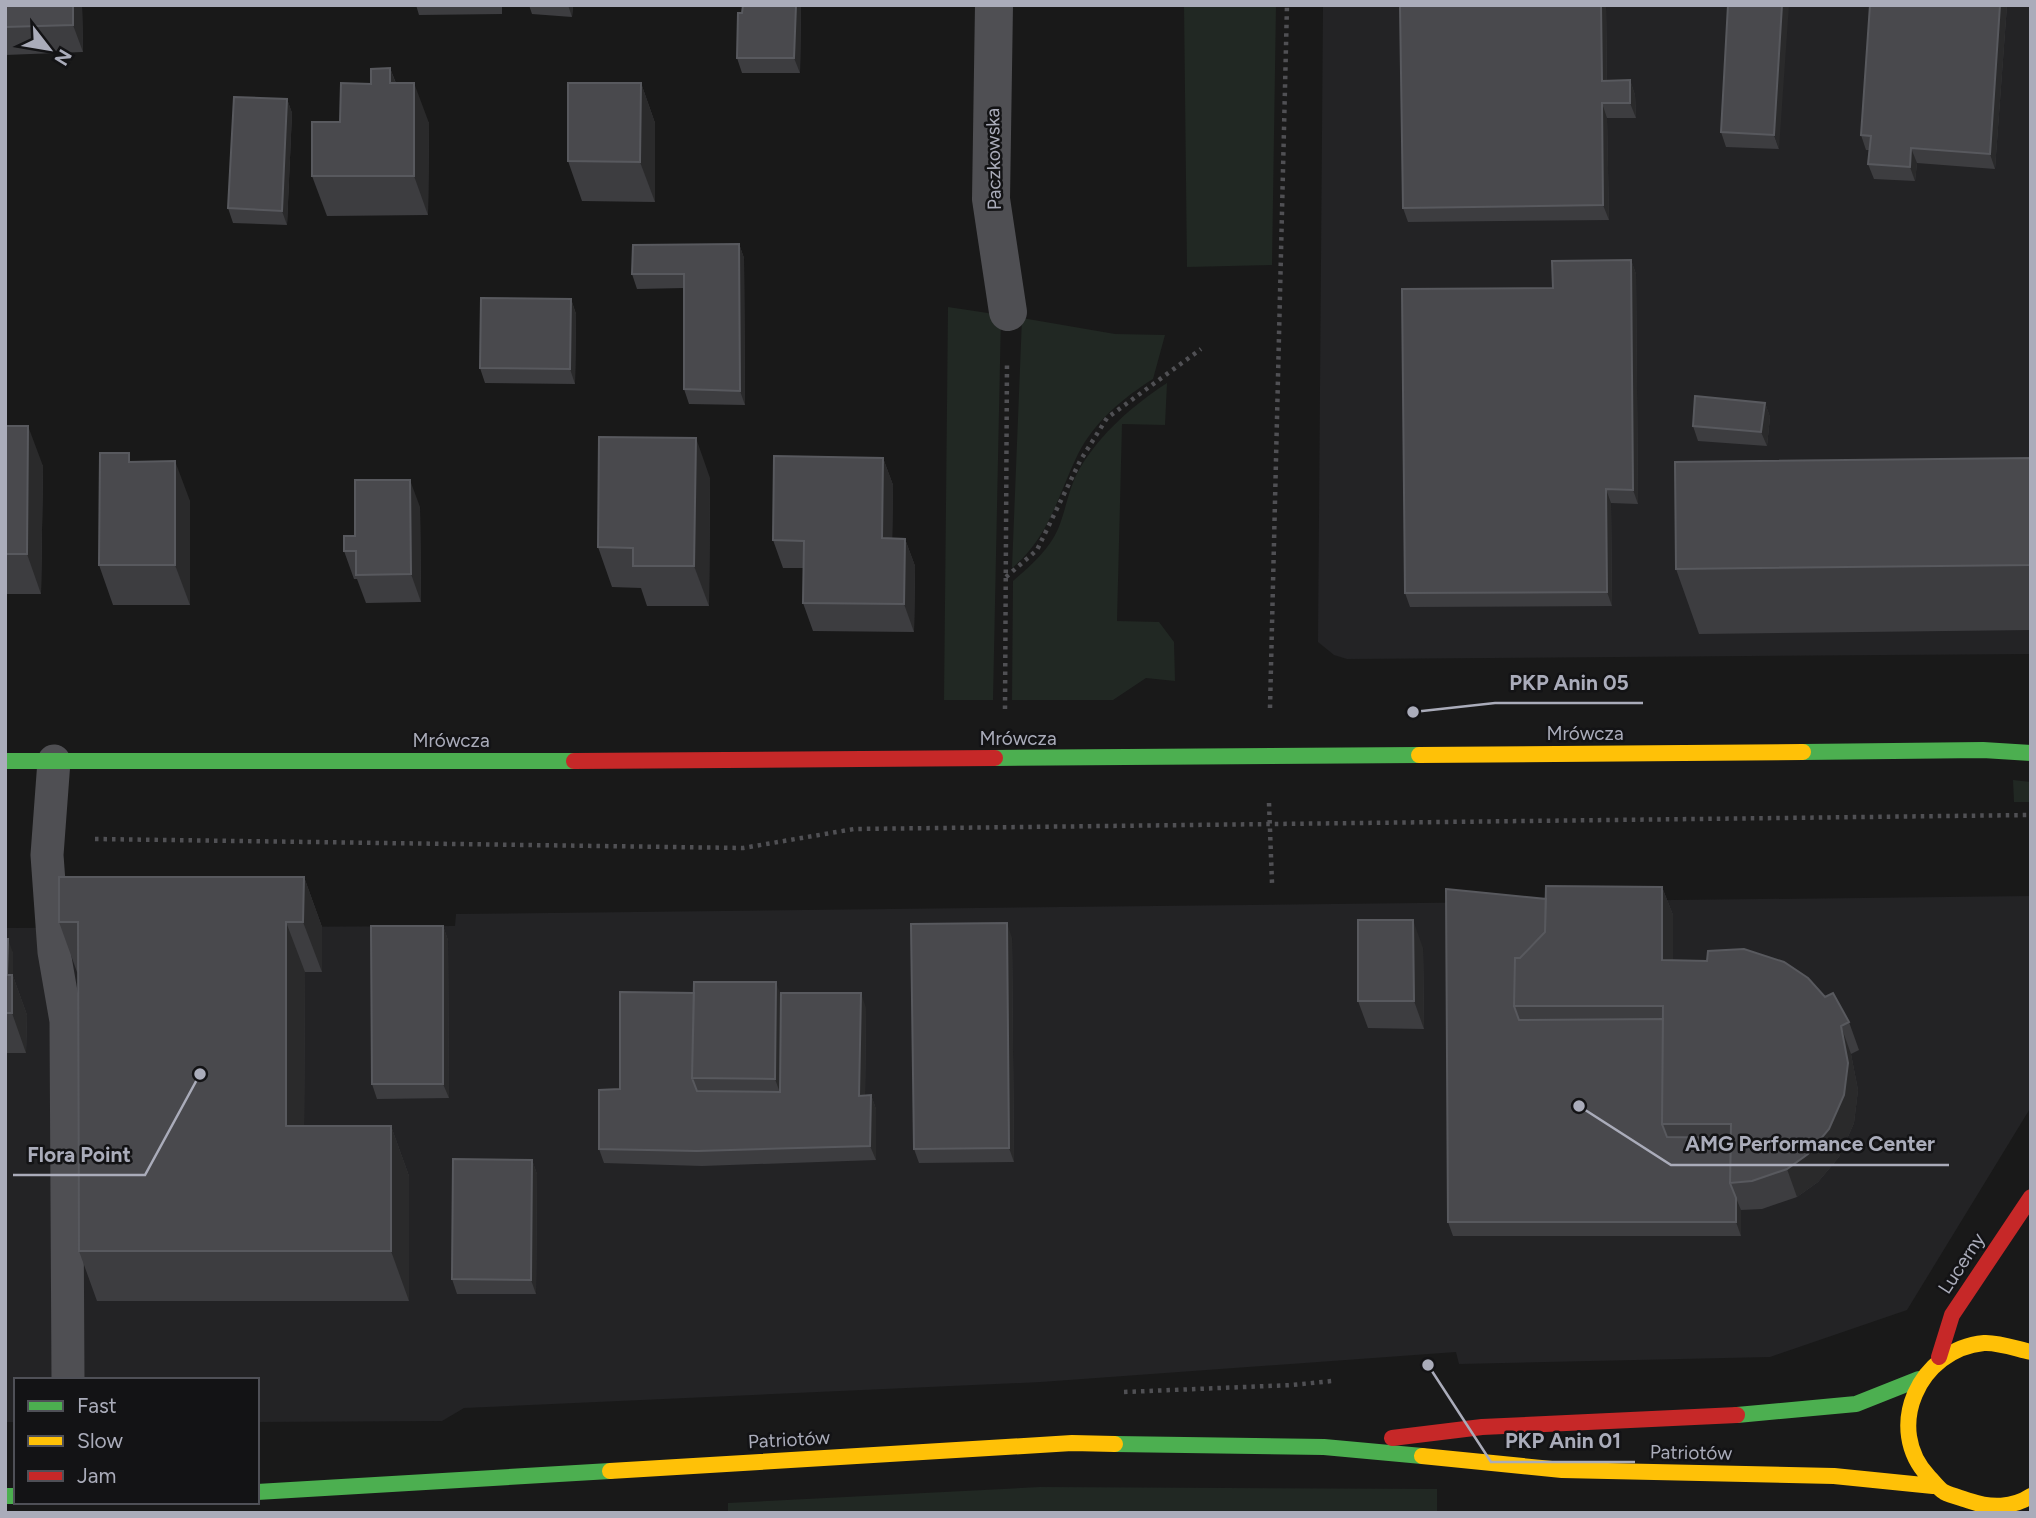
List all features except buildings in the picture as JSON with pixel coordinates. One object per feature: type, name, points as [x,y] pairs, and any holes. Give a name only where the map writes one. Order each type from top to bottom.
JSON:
[{"type":"main road","name":"Mrówcza","points":[[5,761],[684,761],[1969,750],[2031,753]]},
{"type":"main road","name":"Lucerny","points":[[1939,1357],[1952,1315],[2031,1197]]},
{"type":"main road","points":[[2031,1352],[2004,1342],[1970,1343],[1939,1357],[1919,1379],[1907,1416],[1911,1453],[1933,1486],[1961,1503],[1994,1507],[2031,1496]]},
{"type":"main road","name":"Patriotów","points":[[1324,1447],[1482,1427],[1665,1420],[1829,1408],[1856,1404],[1919,1379]]},
{"type":"main road","name":"Patriotów","points":[[259,1492],[1072,1443],[1324,1447],[1562,1470],[1834,1476],[1933,1486]]},
{"type":"street","name":"Paczkowska","points":[[994,5],[991,199],[1008,312]]},
{"type":"lane","points":[[54,761],[48,838],[54,952],[66,1021],[68,1378]]},
{"type":"path","points":[[1270,714],[1287,5]]},
{"type":"path","points":[[1005,710],[1008,312]]},
{"type":"path","points":[[1006,578],[1037,550],[1080,461],[1107,418],[1201,349]]},
{"type":"path","points":[[1269,800],[1272,883]]},
{"type":"path","points":[[48,838],[743,848],[854,828],[2031,815]]},
{"type":"shaded area","points":[[1184,5],[1276,5],[1272,265],[1187,267]]},
{"type":"shaded area","points":[[1323,5],[2031,5],[2031,654],[1347,659],[1334,655],[1318,642]]},
{"type":"shaded area","points":[[948,307],[1001,315],[993,700],[944,700]]},
{"type":"shaded area","points":[[1022,318],[1115,334],[1165,335],[1153,379],[1121,402],[1093,431],[1078,454],[1044,530],[1025,556],[1012,568]]},
{"type":"shaded area","points":[[1167,383],[1165,425],[1122,424],[1117,621],[1159,622],[1174,642],[1175,681],[1146,678],[1113,700],[1012,700],[1013,581],[1050,544],[1061,522],[1076,475],[1098,443],[1130,411]]},
{"type":"shaded area","points":[[2013,780],[2031,782],[2031,802],[2014,802]]},
{"type":"shaded area","points":[[2031,896],[2031,1107],[1907,1310],[1770,1357],[1459,1364],[1456,1352],[1041,1382],[464,1408],[442,1421],[259,1422],[259,1378],[14,1378],[14,1422],[5,1422],[5,928],[455,926],[456,914]]},
{"type":"shaded area","points":[[1040,1487],[1437,1489],[1437,1513],[728,1513],[728,1503]]},
{"type":"traffic: fast","points":[[1803,752],[1983,750],[2031,753]]},
{"type":"traffic: fast","points":[[995,758],[1419,755]]},
{"type":"traffic: fast","points":[[5,761],[574,761]]},
{"type":"traffic: fast","points":[[1737,1415],[1856,1404],[1919,1379]]},
{"type":"traffic: fast","points":[[1115,1444],[1324,1447],[1422,1456]]},
{"type":"traffic: fast","points":[[259,1492],[610,1471]]},
{"type":"traffic: fast","points":[[5,1496],[14,1496]]},
{"type":"traffic: slow","points":[[1419,755],[1803,752]]},
{"type":"traffic: slow","points":[[2031,1352],[1989,1343],[1961,1349],[1942,1360],[1926,1375],[1915,1394],[1909,1415],[1909,1437],[1915,1458],[1944,1492],[1993,1506],[2017,1503],[2031,1496]]},
{"type":"traffic: slow","points":[[610,1471],[1072,1443],[1115,1444]]},
{"type":"traffic: slow","points":[[1422,1456],[1562,1470],[1834,1476],[1933,1486]]},
{"type":"traffic: jam","points":[[574,761],[995,758]]},
{"type":"traffic: jam","points":[[1939,1357],[1952,1315],[2031,1197]]},
{"type":"traffic: jam","points":[[1392,1438],[1482,1427],[1737,1415]]},
{"type":"place","name":"PKP Anin 05","points":[[1413,712]]},
{"type":"place","name":"Flora Point","points":[[200,1074]]},
{"type":"place","name":"AMG Performance Center","points":[[1579,1106]]},
{"type":"place","name":"PKP Anin 01","points":[[1428,1365]]}]
